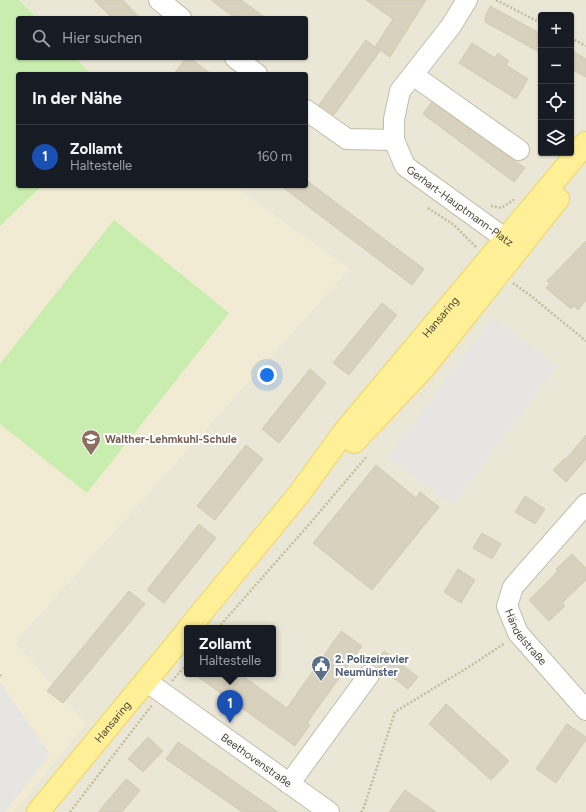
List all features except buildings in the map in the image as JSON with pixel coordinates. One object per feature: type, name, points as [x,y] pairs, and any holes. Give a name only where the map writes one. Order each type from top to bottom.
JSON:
[{"type":"main road","name":"Hansaring","points":[[512,243],[586,143]]},
{"type":"main road","name":"Hansaring","points":[[192,625],[299,494],[344,432],[512,243],[586,166]]},
{"type":"main road","name":"Hansaring","points":[[38,812],[154,687],[184,636]]},
{"type":"street","points":[[159,0],[179,16]]},
{"type":"street","points":[[308,111],[347,139],[394,140],[394,119],[400,91],[451,26],[467,0]]},
{"type":"street","points":[[238,60],[254,72]]},
{"type":"street","points":[[413,75],[519,150]]},
{"type":"street","name":"Gerhart-Hauptmann-Platz","points":[[394,140],[405,166],[512,243]]},
{"type":"street","name":"Händelstraße","points":[[586,504],[513,587],[507,606],[518,634],[586,710]]},
{"type":"street","points":[[289,784],[369,675]]},
{"type":"street","name":"Beethovenstraße","points":[[154,687],[329,812]]},
{"type":"path","points":[[496,0],[538,21]]},
{"type":"path","points":[[574,40],[586,46]]},
{"type":"path","points":[[428,208],[454,226],[476,247]]},
{"type":"path","points":[[221,625],[312,521],[368,454]]},
{"type":"path","points":[[361,812],[363,810],[395,712],[475,663],[518,634]]},
{"type":"path","points":[[70,812],[154,687],[184,666]]},
{"type":"shaded area","points":[[19,0],[586,0],[586,812],[14,812],[85,724],[27,656],[14,643],[349,269],[236,188],[308,188],[308,72],[89,72],[77,60],[308,60],[308,16],[35,16]]},
{"type":"shaded area","name":"Walther-Lehmkuhl-Schule","points":[[40,188],[236,188],[349,269],[14,643],[27,656],[85,724],[14,812],[0,812],[0,226]]},
{"type":"shaded area","points":[[493,318],[557,366],[452,505],[388,457]]},
{"type":"shaded area","points":[[0,682],[50,754],[5,812],[0,812]]},
{"type":"green space","points":[[0,0],[19,0],[35,16],[16,16],[16,60],[77,60],[89,72],[16,72],[16,188],[40,188],[0,226]]},
{"type":"green space","points":[[114,220],[229,313],[87,493],[0,424],[0,364]]},
{"type":"place","name":"Walther-Lehmkuhl-Schule","points":[[91,456]]},
{"type":"place","name":"2. Polizeirevier Neumünster","points":[[321,682]]},
{"type":"place","name":"Zollamt","points":[[230,723]]}]
